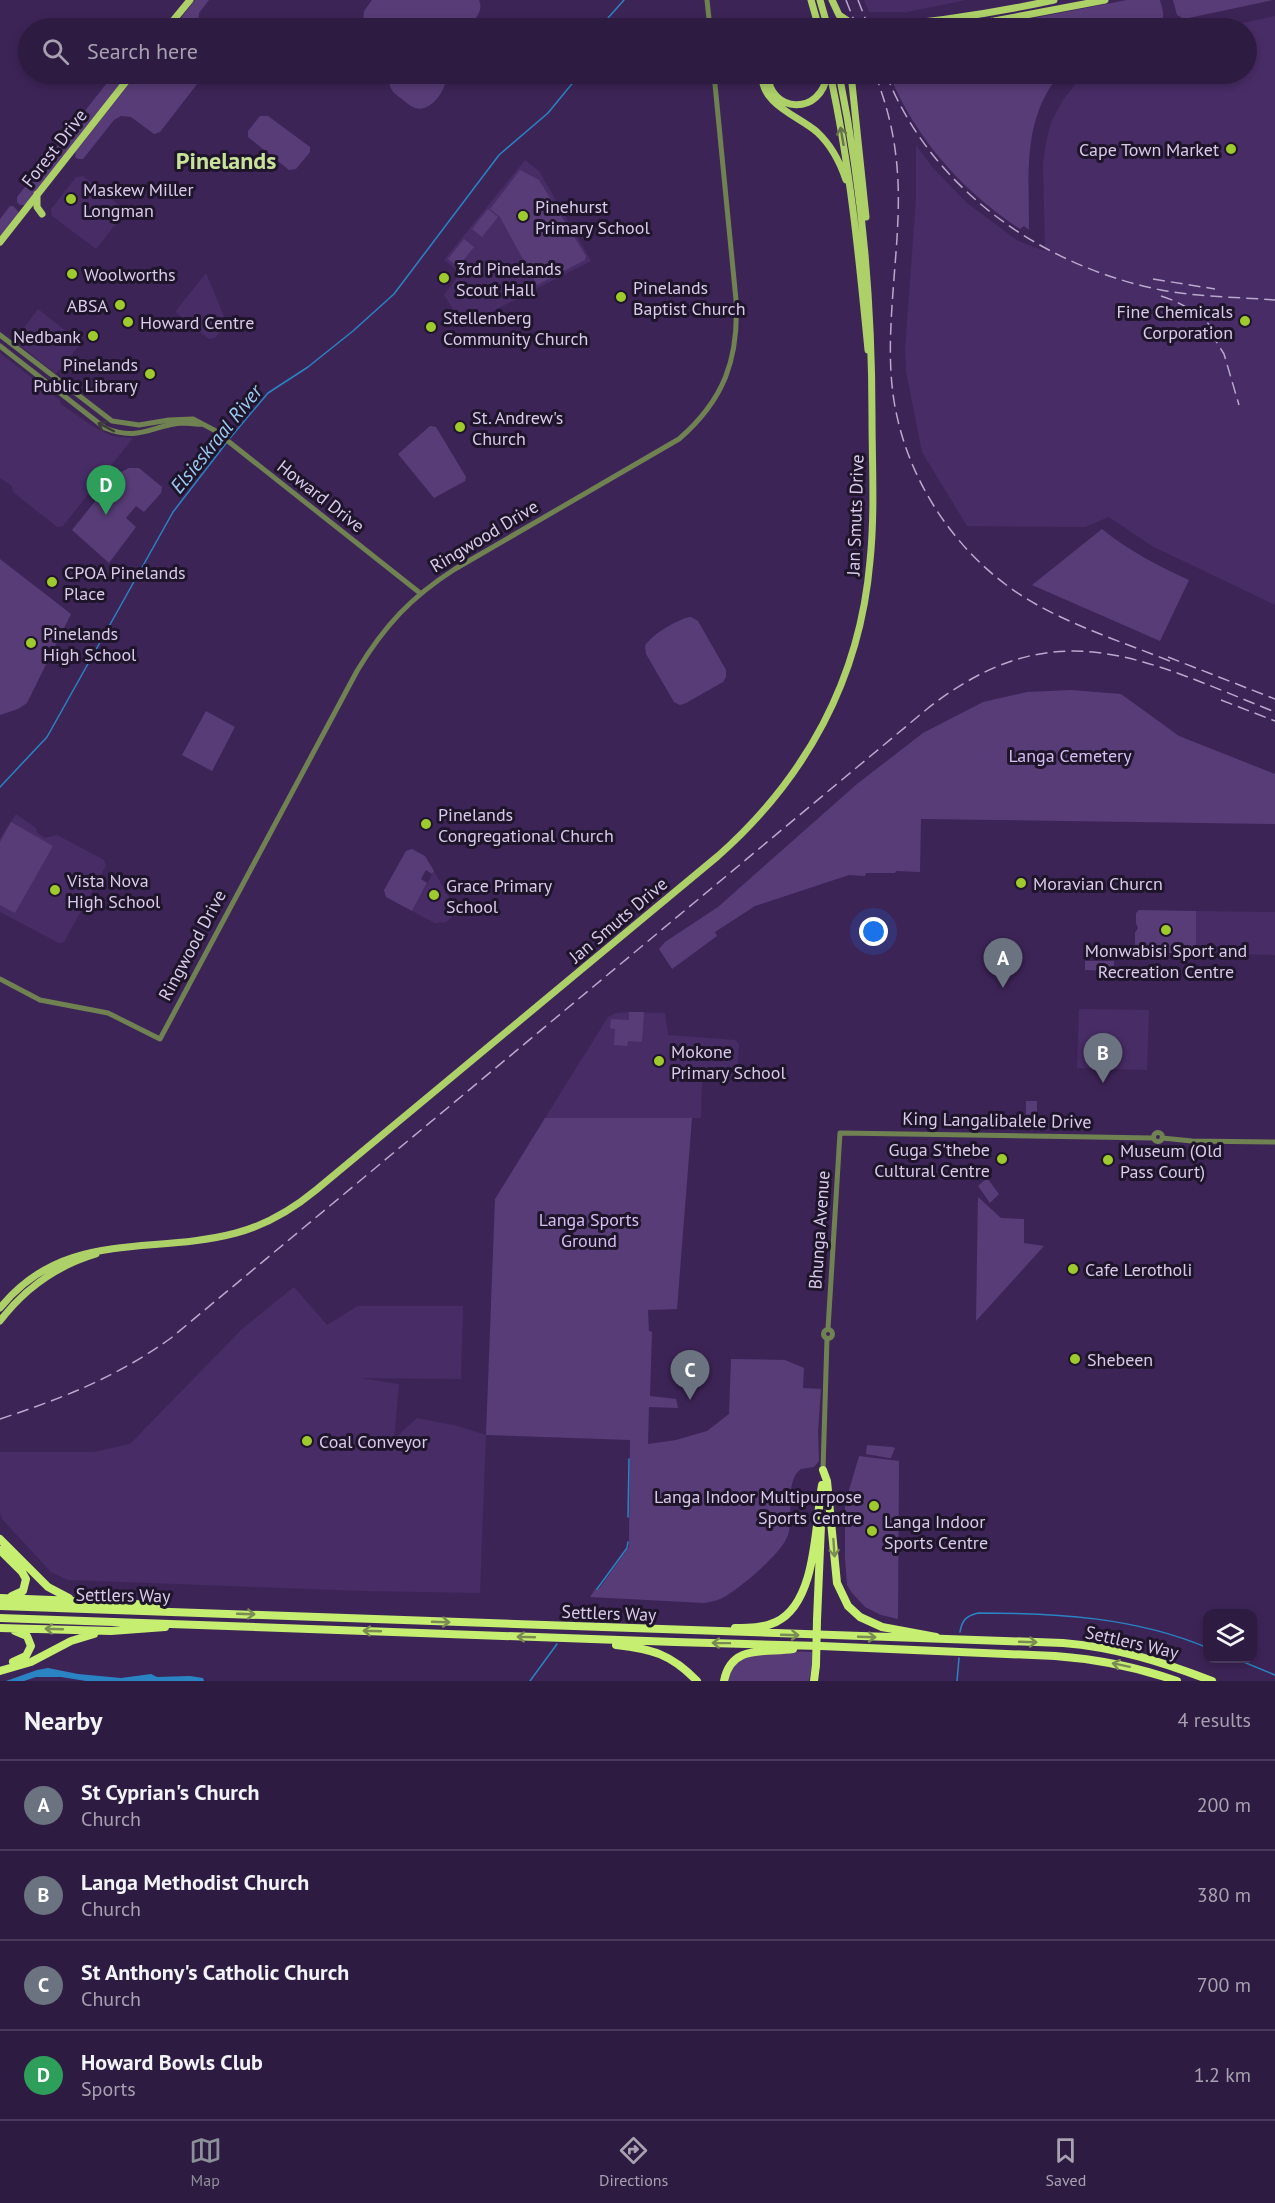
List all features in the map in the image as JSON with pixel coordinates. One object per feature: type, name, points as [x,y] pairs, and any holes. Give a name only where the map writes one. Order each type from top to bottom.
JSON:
[{"type":"highway","points":[[814,1681],[823,1470]]},
{"type":"highway","points":[[823,1470],[828,1481],[837,1583],[848,1606],[860,1617],[882,1627],[929,1635],[944,1640]]},
{"type":"highway","points":[[676,1631],[758,1628],[776,1623],[790,1613],[800,1599],[809,1571],[822,1485]]},
{"type":"highway","points":[[0,1539],[48,1587],[59,1594],[86,1602]]},
{"type":"highway","points":[[0,1550],[22,1572],[26,1581],[21,1593],[1,1601]]},
{"type":"highway","points":[[1,1601],[130,1603],[187,1611]]},
{"type":"highway","name":"Settlers Way","points":[[1,1601],[187,1611],[1092,1646],[1152,1659],[1212,1681]]},
{"type":"highway","name":"Settlers Way","points":[[0,1618],[196,1623],[970,1652],[1088,1659],[1127,1666],[1177,1681]]},
{"type":"highway","points":[[0,1628],[132,1631],[196,1623]]},
{"type":"highway","points":[[0,1628],[24,1634],[30,1639],[31,1646],[24,1658],[0,1666]]},
{"type":"highway","points":[[0,1671],[40,1658],[83,1636],[111,1631]]},
{"type":"highway","points":[[581,1639],[647,1648],[681,1666],[697,1681]]},
{"type":"highway","points":[[724,1681],[732,1663],[746,1653],[821,1646]]},
{"type":"main road","points":[[176,18],[190,0]]},
{"type":"main road","points":[[812,0],[816,18]]},
{"type":"main road","points":[[820,0],[825,18]]},
{"type":"main road","points":[[831,0],[843,18]]},
{"type":"main road","points":[[965,18],[1054,0]]},
{"type":"main road","points":[[1010,18],[1105,0]]},
{"type":"main road","name":"Forest Drive","points":[[0,242],[124,84]]},
{"type":"main road","points":[[763,84],[772,100],[810,127],[830,146],[852,196]]},
{"type":"main road","points":[[769,84],[775,94],[785,102],[796,105],[808,103],[818,96],[825,84]]},
{"type":"main road","name":"Jan Smuts Drive","points":[[830,84],[852,196],[860,252],[872,399]]},
{"type":"main road","name":"Jan Smuts Drive","points":[[0,1308],[27,1280],[75,1255],[204,1240],[227,1235],[260,1225],[294,1207],[747,831],[771,804],[810,750],[832,708],[862,616],[872,544],[872,350],[866,250],[854,156],[841,84]]},
{"type":"main road","points":[[852,84],[865,192],[866,250]]},
{"type":"main road","points":[[37,194],[37,208],[42,214]]},
{"type":"main road","name":"Jan Smuts Drive","points":[[0,1320],[20,1297],[52,1272],[113,1250]]},
{"type":"street","points":[[707,0],[709,18]]},
{"type":"street","name":"Ringwood Drive","points":[[0,979],[40,1000],[108,1013],[160,1039],[357,671],[384,630],[420,593],[455,569],[679,439],[699,421],[720,391],[732,359],[737,316],[715,84]]},
{"type":"street","name":"Howard Drive","points":[[0,335],[112,421],[139,425],[193,419],[203,424],[237,448],[420,593]]},
{"type":"street","points":[[0,346],[105,428],[118,433],[138,434],[183,423],[203,424]]},
{"type":"street","name":"King Langalibalele Drive","points":[[840,1133],[1153,1138],[1157,1142],[1162,1138],[1192,1141],[1275,1142]]},
{"type":"street","name":"Bhunga Avenue","points":[[823,1470],[827,1338],[823,1334],[828,1329],[840,1133]]},
{"type":"shaded area","points":[[864,0],[966,0],[907,12],[869,12]]},
{"type":"shaded area","points":[[1275,16],[1275,605],[1152,546],[1109,517],[1085,527],[967,526],[922,452],[906,371],[905,349],[916,199],[916,145],[933,168],[967,203],[1018,241],[1045,251],[1043,163],[1046,143],[1051,122],[1063,100],[1075,84],[1257,84],[1257,20]]},
{"type":"shaded area","name":"Pinehurst Primary School","points":[[525,160],[539,171],[591,261],[463,326],[444,295],[460,273],[444,260]]},
{"type":"shaded area","points":[[83,176],[126,211],[96,249],[52,216],[51,209],[76,177]]},
{"type":"shaded area","points":[[206,273],[225,319],[223,328],[215,338],[209,339],[175,312]]},
{"type":"shaded area","points":[[38,309],[81,343],[56,374],[17,343],[17,337]]},
{"type":"shaded area","points":[[0,353],[60,400],[61,404],[94,427],[112,436],[133,438],[63,526],[57,527],[13,492],[12,486],[0,478]]},
{"type":"shaded area","points":[[16,814],[36,828],[37,833],[45,838],[57,835],[104,860],[106,866],[64,942],[59,943],[0,912],[0,838]]},
{"type":"shaded area","name":"Grace Primary School","points":[[434,871],[454,906],[452,917],[446,922],[435,923],[412,911]]},
{"type":"shaded area","points":[[1196,911],[1275,912],[1275,955],[1196,953]]},
{"type":"shaded area","points":[[1079,1009],[1149,1010],[1147,1070],[1077,1068]]},
{"type":"shaded area","name":"Mokone Primary School","points":[[616,1013],[665,1013],[668,1035],[735,1040],[739,1044],[737,1078],[702,1079],[701,1118],[545,1118],[608,1017]]},
{"type":"shaded area","points":[[294,1287],[327,1325],[358,1306],[463,1306],[461,1379],[360,1378],[399,1384],[394,1439],[417,1418],[458,1426],[486,1435],[480,1593],[68,1580],[51,1572],[2,1519],[0,1513],[0,1452],[94,1452],[130,1444],[242,1329]]},
{"type":"green space","points":[[195,0],[209,0],[199,13],[199,18],[181,18]]},
{"type":"green space","points":[[372,0],[479,0],[480,4],[476,18],[363,18],[364,11]]},
{"type":"green space","points":[[1127,0],[1160,0],[1163,14],[1163,18],[1034,18]]},
{"type":"green space","points":[[1173,0],[1273,0],[1189,18],[1177,15]]},
{"type":"green space","points":[[106,84],[121,84],[25,205],[17,202],[17,197]]},
{"type":"green space","points":[[129,84],[197,84],[160,132],[154,134],[131,117],[121,116],[114,120],[83,159],[75,157],[76,151]]},
{"type":"green space","points":[[390,84],[445,84],[433,103],[421,109],[413,107],[395,94]]},
{"type":"green space","points":[[894,84],[1053,84],[1039,109],[1033,128],[1029,168],[1029,230],[1024,226],[1020,229],[999,214],[960,180],[927,141]]},
{"type":"green space","points":[[260,116],[268,116],[310,147],[310,152],[296,169],[289,170],[248,137],[248,131]]},
{"type":"green space","points":[[520,170],[539,180],[586,256],[585,260],[537,285],[500,217],[490,209]]},
{"type":"green space","points":[[10,206],[18,211],[18,214],[0,236],[0,219]]},
{"type":"green space","points":[[488,209],[498,217],[482,237],[472,229]]},
{"type":"green space","points":[[464,239],[474,247],[458,267],[448,259]]},
{"type":"green space","points":[[430,426],[436,427],[466,477],[465,481],[434,498],[398,454]]},
{"type":"green space","points":[[129,468],[139,468],[162,487],[161,493],[144,512],[136,506],[126,518],[136,527],[109,563],[72,530],[117,474]]},
{"type":"green space","points":[[1102,529],[1144,558],[1189,580],[1160,641],[1032,585]]},
{"type":"green space","name":"Pinelands High School","points":[[0,559],[71,614],[27,703],[18,709],[0,715]]},
{"type":"green space","points":[[691,617],[698,621],[726,670],[726,677],[723,682],[680,705],[674,702],[646,654],[645,646],[666,628]]},
{"type":"green space","name":"Langa Cemetery","points":[[1071,690],[1121,694],[1179,736],[1275,774],[1275,824],[921,819],[920,872],[896,871],[895,873],[866,873],[865,876],[849,875],[755,906],[715,932],[717,936],[672,969],[659,949],[665,942],[718,907],[857,784],[923,733],[983,702],[1027,692]]},
{"type":"green space","points":[[206,711],[235,727],[212,771],[182,755]]},
{"type":"green space","points":[[11,822],[53,846],[15,913],[0,905],[0,842]]},
{"type":"green space","points":[[412,849],[425,856],[434,871],[432,874],[426,870],[421,879],[427,883],[412,911],[386,897],[384,890],[406,851]]},
{"type":"green space","name":"Monwabisi Sport and Recreation Centre","points":[[1139,910],[1196,911],[1196,953],[1164,953],[1164,950],[1160,949],[1153,953],[1139,952],[1135,949],[1135,933],[1138,928],[1136,913]]},
{"type":"green space","points":[[1085,961],[1114,961],[1114,971],[1085,970]]},
{"type":"green space","points":[[629,1012],[644,1012],[642,1042],[628,1041],[627,1046],[614,1045],[615,1029],[610,1028],[611,1019],[629,1020]]},
{"type":"green space","points":[[1026,1101],[1037,1101],[1037,1123],[1026,1123]]},
{"type":"green space","name":"Langa Sports Ground","points":[[545,1118],[692,1118],[677,1309],[648,1310],[649,1331],[652,1332],[650,1396],[676,1399],[678,1408],[649,1407],[648,1444],[676,1440],[707,1431],[729,1414],[731,1359],[785,1360],[804,1368],[803,1388],[821,1389],[818,1431],[819,1461],[814,1467],[801,1469],[793,1482],[790,1527],[785,1542],[751,1577],[718,1600],[704,1603],[590,1597],[596,1588],[599,1589],[629,1547],[630,1440],[486,1435],[495,1199]]},
{"type":"green space","points":[[987,1178],[999,1194],[990,1203],[978,1186]]},
{"type":"green space","points":[[978,1197],[1001,1218],[1024,1219],[1024,1243],[1044,1246],[976,1321]]},
{"type":"green space","points":[[867,1445],[895,1448],[889,1458],[866,1454]]},
{"type":"green space","name":"Langa Indoor Sports Centre","points":[[859,1456],[899,1461],[898,1619],[881,1615],[865,1607],[847,1585],[845,1504]]},
{"type":"green space","points":[[774,1651],[812,1652],[809,1681],[726,1681],[731,1669],[739,1661],[750,1656]]},
{"type":"water","points":[[48,1668],[78,1674],[121,1678],[151,1674],[157,1677],[190,1676],[203,1678],[204,1681],[86,1681],[61,1677],[36,1677],[24,1681],[6,1681]]},
{"type":"waterway","name":"Elsieskraal River","points":[[608,18],[624,0]]},
{"type":"waterway","name":"Elsieskraal River","points":[[230,438],[268,393],[308,367],[394,294],[499,155],[548,113],[572,84]]},
{"type":"waterway","name":"Elsieskraal River","points":[[0,787],[47,737],[173,512],[227,442]]},
{"type":"waterway","points":[[628,1517],[629,1459]]},
{"type":"waterway","points":[[597,1589],[627,1548],[628,1542]]},
{"type":"waterway","points":[[960,1632],[965,1619],[978,1613],[1037,1614],[1124,1623],[1152,1629],[1203,1646]]},
{"type":"waterway","points":[[530,1681],[557,1644]]},
{"type":"waterway","points":[[957,1681],[959,1658]]},
{"type":"waterway","points":[[1246,1663],[1275,1675]]},
{"type":"railway","points":[[846,0],[853,18]]},
{"type":"railway","points":[[858,0],[865,18]]},
{"type":"railway","points":[[878,84],[891,125],[898,175],[890,342],[892,389],[901,433],[926,493],[964,546],[988,570],[1013,590],[1074,623],[1175,663]]},
{"type":"railway","points":[[891,84],[906,115],[931,153],[961,187],[996,216],[1034,241],[1074,262],[1117,279],[1161,290],[1275,300]]},
{"type":"railway","points":[[1153,279],[1215,289]]},
{"type":"railway","points":[[1161,296],[1194,312],[1221,338]]},
{"type":"railway","points":[[1211,333],[1224,354],[1239,405]]},
{"type":"railway","points":[[0,1419],[89,1385],[151,1352],[171,1338],[927,709],[973,678],[1017,659],[1058,652],[1099,653],[1140,661],[1183,675],[1275,712]]},
{"type":"railway","points":[[1168,657],[1275,699]]},
{"type":"railway","points":[[1221,700],[1275,721]]},
{"type":"place","name":"Cape Town Market","points":[[1231,149]]},
{"type":"place","name":"Maskew Miller Longman","points":[[71,199]]},
{"type":"place","name":"Pinehurst Primary School","points":[[523,216]]},
{"type":"place","name":"Woolworths","points":[[72,274]]},
{"type":"place","name":"3rd Pinelands Scout Hall","points":[[444,278]]},
{"type":"place","name":"Pinelands Baptist Church","points":[[621,297]]},
{"type":"place","name":"ABSA","points":[[120,305]]},
{"type":"place","name":"Fine Chemicals Corporation","points":[[1245,321]]},
{"type":"place","name":"Howard Centre","points":[[128,322]]},
{"type":"place","name":"Stellenberg Community Church","points":[[431,327]]},
{"type":"place","name":"Nedbank","points":[[93,336]]},
{"type":"place","name":"Pinelands Public Library","points":[[150,374]]},
{"type":"place","name":"St. Andrew's Church","points":[[460,427]]},
{"type":"place","name":"Howard Bowls Club","points":[[106,515]]},
{"type":"place","name":"CPOA Pinelands Place","points":[[52,582]]},
{"type":"place","name":"Pinelands High School","points":[[31,643]]},
{"type":"place","name":"Pinelands Congregational Church","points":[[426,824]]},
{"type":"place","name":"Moravian Churcn","points":[[1021,883]]},
{"type":"place","name":"Vista Nova High School","points":[[55,890]]},
{"type":"place","name":"Grace Primary School","points":[[434,895]]},
{"type":"place","name":"Monwabisi Sport and Recreation Centre","points":[[1166,930]]},
{"type":"place","name":"St Cyprian's Church","points":[[1003,988]]},
{"type":"place","name":"Mokone Primary School","points":[[659,1061]]},
{"type":"place","name":"Langa Methodist Church","points":[[1103,1083]]},
{"type":"place","name":"Guga S'thebe Cultural Centre","points":[[1002,1159]]},
{"type":"place","name":"Museum (Old Pass Court)","points":[[1108,1160]]},
{"type":"place","name":"Cafe Lerotholi","points":[[1073,1269]]},
{"type":"place","name":"Shebeen","points":[[1075,1359]]},
{"type":"place","name":"St Anthony's Catholic Church","points":[[690,1400]]},
{"type":"place","name":"Coal Conveyor","points":[[307,1441]]},
{"type":"place","name":"Langa Indoor Multipurpose Sports Centre","points":[[874,1506]]},
{"type":"place","name":"Langa Indoor Sports Centre","points":[[872,1531]]},
{"type":"district","name":"Pinelands","points":[[226,160]]}]
